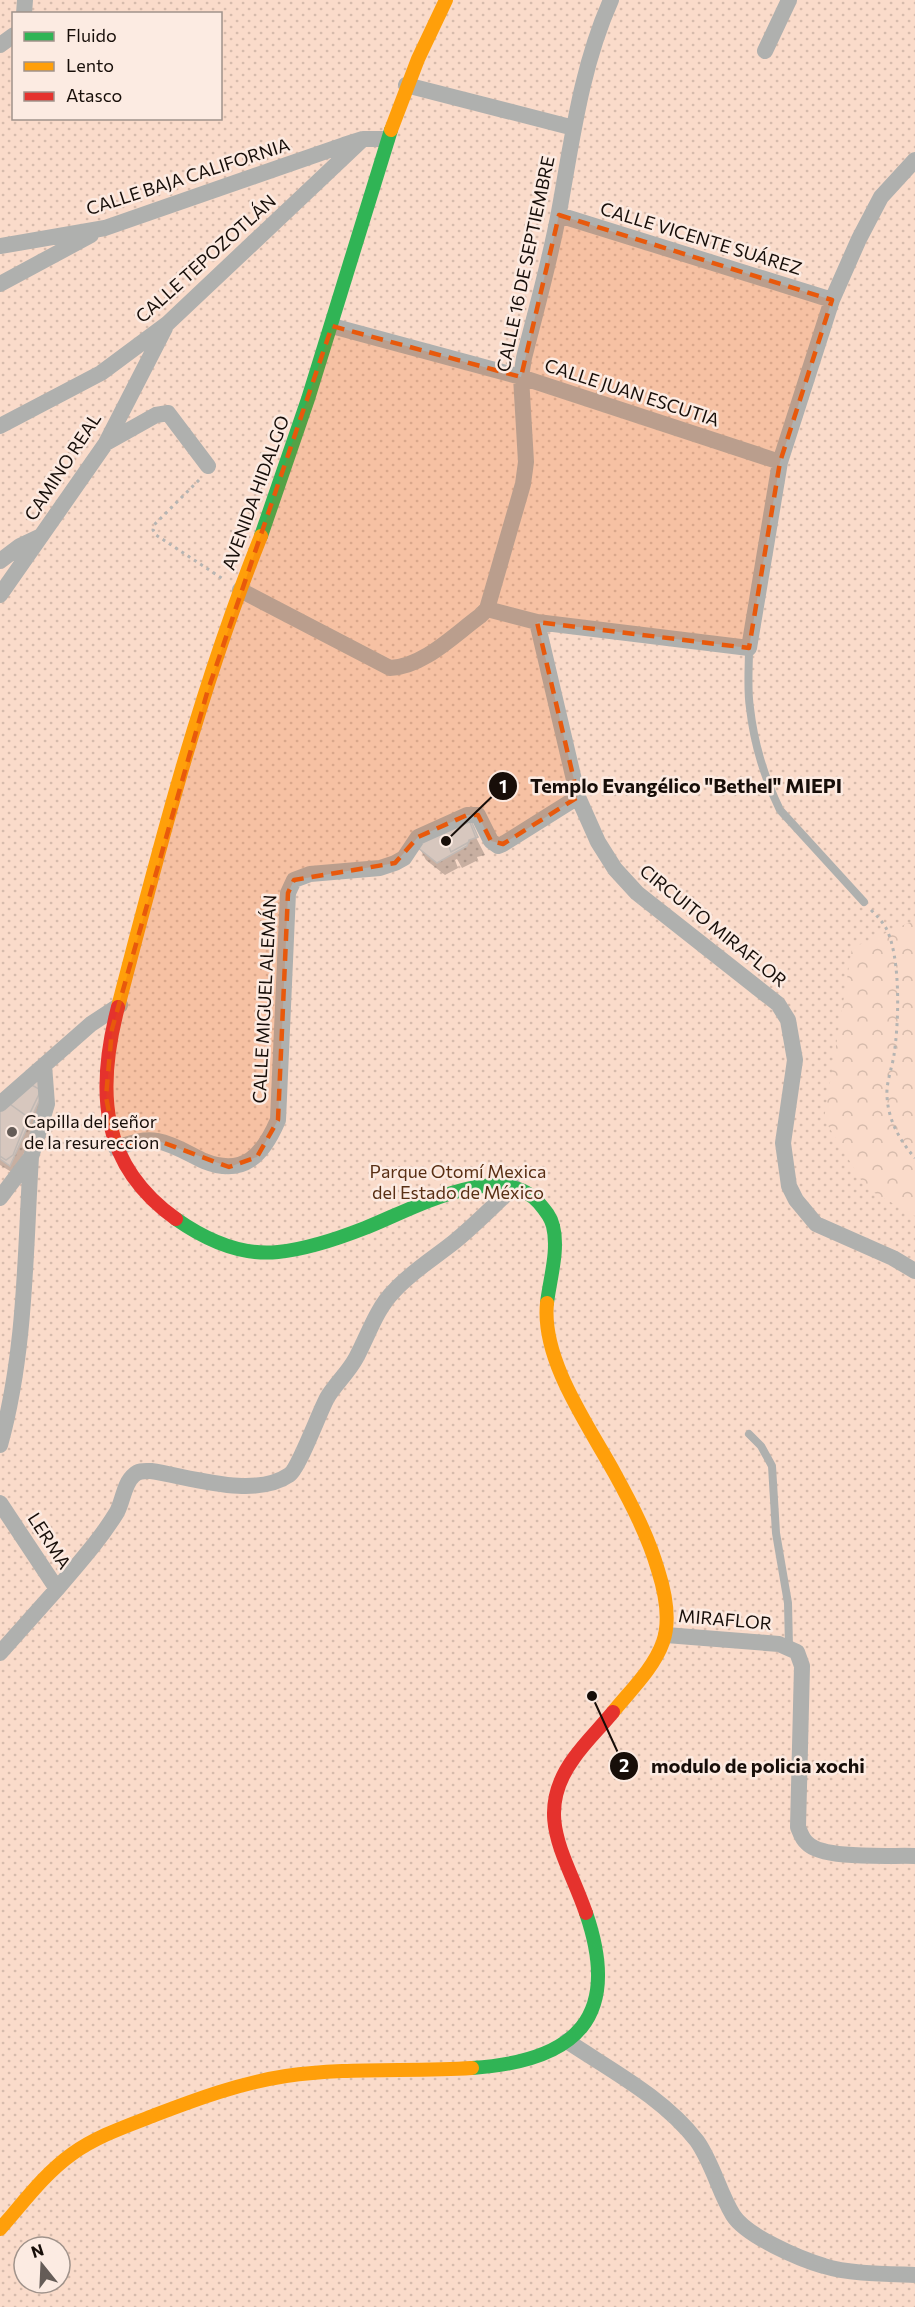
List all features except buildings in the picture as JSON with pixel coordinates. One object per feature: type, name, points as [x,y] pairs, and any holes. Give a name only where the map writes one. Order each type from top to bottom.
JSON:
[{"type":"main road","name":"AVENIDA HIDALGO","points":[[116,1148],[110,1130],[106,1097],[106,1075],[112,1029],[154,868],[240,590],[277,497],[332,326],[387,139],[406,86],[436,17],[446,0]]},
{"type":"main road","points":[[0,2229],[62,2162],[88,2143],[155,2115],[228,2089],[285,2076],[360,2070],[457,2070],[488,2066],[529,2058],[567,2042],[588,2020],[600,1984],[598,1959],[554,1823],[553,1807],[557,1791],[571,1761],[628,1694],[659,1652],[666,1635],[664,1592],[652,1548],[627,1494],[567,1387],[555,1358],[547,1321],[554,1259],[554,1227],[548,1212],[537,1200],[514,1187],[498,1184],[480,1185],[446,1195],[327,1242],[280,1252],[257,1253],[233,1248],[174,1219],[150,1195],[116,1148]]},
{"type":"street","points":[[427,0],[436,17]]},
{"type":"street","name":"CALLE 16 DE SEPTIEMBRE","points":[[487,609],[523,484],[526,462],[521,377],[559,215],[574,128],[588,68],[602,20],[611,0]]},
{"type":"street","points":[[765,51],[789,0]]},
{"type":"street","points":[[406,86],[574,128]]},
{"type":"street","name":"CALLE BAJA CALIFORNIA","points":[[0,246],[105,228],[363,139],[387,139]]},
{"type":"street","name":"CALLE TEPOZOTLÁN","points":[[0,426],[101,373],[167,324],[363,139]]},
{"type":"street","points":[[240,590],[390,668],[401,668],[422,658],[487,609],[537,622],[749,648],[780,462],[832,300],[859,239],[881,197],[915,160]]},
{"type":"street","name":"CALLE VICENTE SUÁREZ","points":[[559,215],[832,300]]},
{"type":"street","points":[[0,284],[105,228]]},
{"type":"street","name":"CAMINO REAL","points":[[0,595],[105,443],[167,324]]},
{"type":"street","name":"CALLE JUAN ESCUTIA","points":[[332,326],[521,377],[780,462]]},
{"type":"street","points":[[105,443],[156,415],[168,413],[208,466]]},
{"type":"street","points":[[0,561],[21,546],[40,537]]},
{"type":"street","name":"CIRCUITO MIRAFLOR","points":[[537,622],[578,797],[598,842],[615,869],[637,893],[778,1004],[788,1020],[795,1060],[783,1143],[789,1186],[796,1200],[816,1224],[893,1258],[915,1271]]},
{"type":"street","name":"CALLE MIGUEL ALEMÁN","points":[[116,1148],[156,1140],[184,1150],[205,1161],[229,1167],[243,1164],[257,1157],[272,1135],[278,1120],[288,893],[294,880],[310,874],[380,868],[395,863],[404,858],[418,837],[467,815],[478,815],[491,841],[498,846],[578,797]]},
{"type":"street","points":[[0,1104],[91,1024],[120,1005]]},
{"type":"street","points":[[0,1445],[18,1358],[31,1157],[47,1104],[44,1065]]},
{"type":"street","points":[[0,1198],[31,1157]]},
{"type":"street","points":[[57,1589],[112,1520],[134,1474],[141,1471],[152,1471],[248,1487],[272,1483],[291,1475],[298,1466],[317,1416],[329,1395],[346,1375],[387,1298],[456,1241],[514,1187]]},
{"type":"street","name":"LERMA","points":[[0,1503],[57,1589],[0,1653]]},
{"type":"street","name":"MIRAFLOR","points":[[666,1635],[779,1644],[796,1652],[802,1666],[798,1827],[801,1836],[814,1848],[836,1855],[915,1856]]},
{"type":"street","points":[[567,2042],[646,2093],[669,2112],[698,2142],[734,2216],[762,2239],[825,2266],[915,2275]]},
{"type":"lane","points":[[749,648],[750,708],[758,752],[771,792],[780,810],[864,902]]},
{"type":"lane","points":[[749,1434],[761,1446],[772,1466],[776,1533],[788,1603],[789,1647]]},
{"type":"path","points":[[208,466],[204,474],[154,525],[153,530],[156,535],[240,590]]},
{"type":"path","points":[[864,902],[882,921],[892,945],[898,989],[895,1054],[887,1095],[891,1118],[902,1143],[915,1158]]},
{"type":"highlighted area","points":[[559,215],[832,300],[780,462],[749,648],[537,622],[578,797],[503,844],[491,841],[478,815],[467,815],[418,837],[395,863],[294,880],[288,893],[278,1120],[257,1157],[229,1167],[156,1140],[116,1148],[106,1097],[112,1029],[207,693],[332,326],[521,377]]},
{"type":"green space","name":"Parque Otomí Mexica del Estado de México","points":[[0,0],[915,0],[915,2307],[0,2307]]},
{"type":"green space","points":[[915,920],[915,1216],[866,1188],[824,1119],[852,948]]},
{"type":"traffic: fast","points":[[261,536],[308,399],[391,130]]},
{"type":"traffic: fast","points":[[176,1219],[199,1234],[224,1245],[264,1253],[278,1252],[333,1240],[454,1192],[478,1187],[502,1186],[522,1190],[539,1203],[552,1223],[555,1235],[555,1254],[547,1303]]},
{"type":"traffic: fast","points":[[472,2068],[508,2064],[539,2056],[563,2044],[582,2027],[593,2006],[598,1981],[596,1950],[586,1913]]},
{"type":"traffic: slow","points":[[391,130],[418,59],[446,0]]},
{"type":"traffic: slow","points":[[118,1007],[182,769],[239,593],[261,536]]},
{"type":"traffic: slow","points":[[547,1303],[547,1325],[551,1347],[559,1369],[580,1414],[639,1521],[654,1557],[665,1596],[667,1624],[659,1652],[641,1679],[613,1712]]},
{"type":"traffic: slow","points":[[0,2229],[43,2180],[62,2162],[82,2148],[123,2127],[203,2097],[252,2083],[309,2073],[472,2068]]},
{"type":"traffic: jam","points":[[118,1007],[107,1068],[110,1124],[118,1150],[132,1175],[151,1198],[176,1219]]},
{"type":"traffic: jam","points":[[586,1913],[557,1835],[554,1817],[555,1798],[562,1779],[574,1758],[613,1712]]},
{"type":"place","name":"Templo Evangélico \"Bethel\" MIEPI","points":[[446,841]]},
{"type":"place","name":"Capilla del señor de la resureccion","points":[[12,1132]]},
{"type":"place","name":"modulo de policia xochi","points":[[592,1696]]}]
